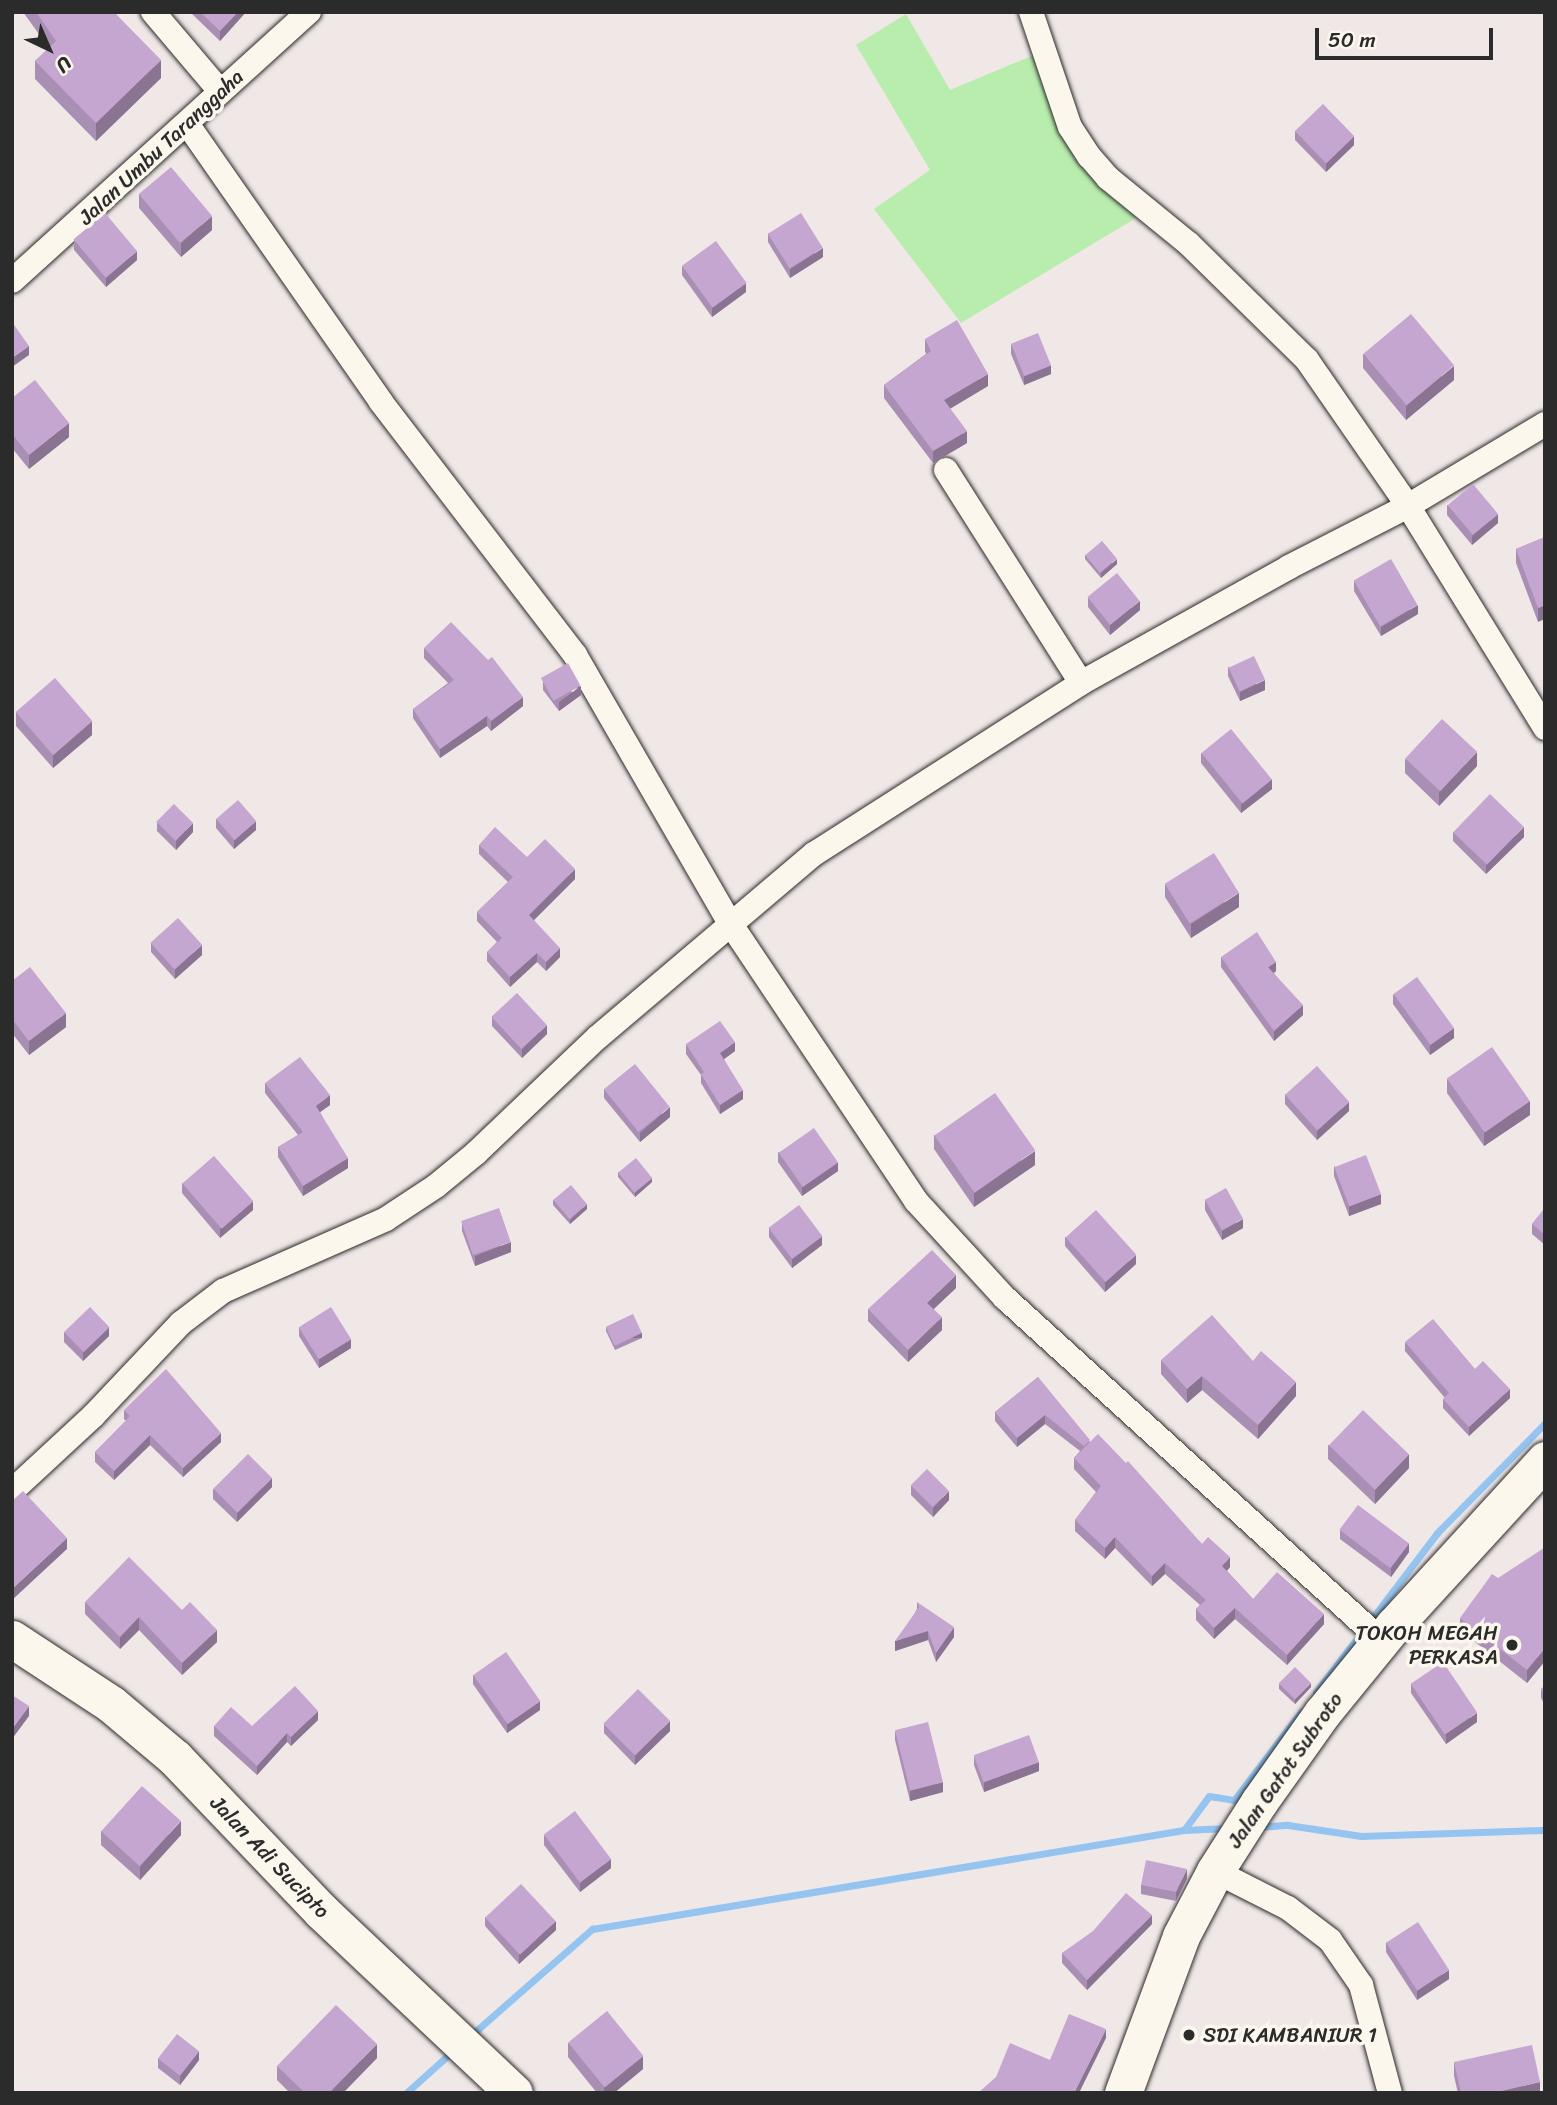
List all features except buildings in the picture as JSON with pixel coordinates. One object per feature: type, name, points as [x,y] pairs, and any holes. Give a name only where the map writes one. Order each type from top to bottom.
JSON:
[{"type":"highway","name":"Jalan Gatot Subroto","points":[[1123,2093],[1181,1936],[1220,1862],[1371,1632],[1450,1558],[1545,1460]]},
{"type":"highway","name":"Jalan Adi Sucipto","points":[[12,1639],[111,1704],[175,1758],[321,1911],[514,2093]]},
{"type":"street","points":[[153,12],[220,91]]},
{"type":"street","name":"Jalan Umbu Taranggaha","points":[[12,281],[188,125],[220,91],[309,12]]},
{"type":"street","points":[[1031,12],[1070,127],[1090,156],[1284,333],[1408,506],[1545,728]]},
{"type":"street","points":[[188,125],[381,402],[575,655],[730,923],[916,1201],[948,1240],[1005,1298],[1371,1632]]},
{"type":"street","points":[[12,1491],[93,1416],[181,1323],[223,1291],[386,1219],[436,1186],[730,923],[814,854],[1081,683],[1289,566],[1408,506],[1545,424]]},
{"type":"street","points":[[946,470],[1081,683]]},
{"type":"street","points":[[1220,1862],[1330,1940],[1361,1985],[1390,2093]]},
{"type":"green space","points":[[906,14],[950,90],[1041,52],[1064,137],[1096,184],[1146,212],[961,323],[874,209],[930,170],[856,45]]},
{"type":"waterway","points":[[1316,1692],[1437,1533],[1545,1423]]},
{"type":"waterway","points":[[1184,1830],[1209,1796],[1234,1800],[1301,1712]]},
{"type":"waterway","points":[[1257,1827],[1288,1825],[1361,1836],[1545,1830]]},
{"type":"waterway","points":[[469,2037],[592,1929],[1184,1830],[1227,1828]]},
{"type":"waterway","points":[[406,2093],[455,2049]]},
{"type":"place","name":"TOKOH MEGAH PERKASA","points":[[1512,1645]]},
{"type":"place","name":"SDI KAMBANIUR 1","points":[[1189,2035]]}]
